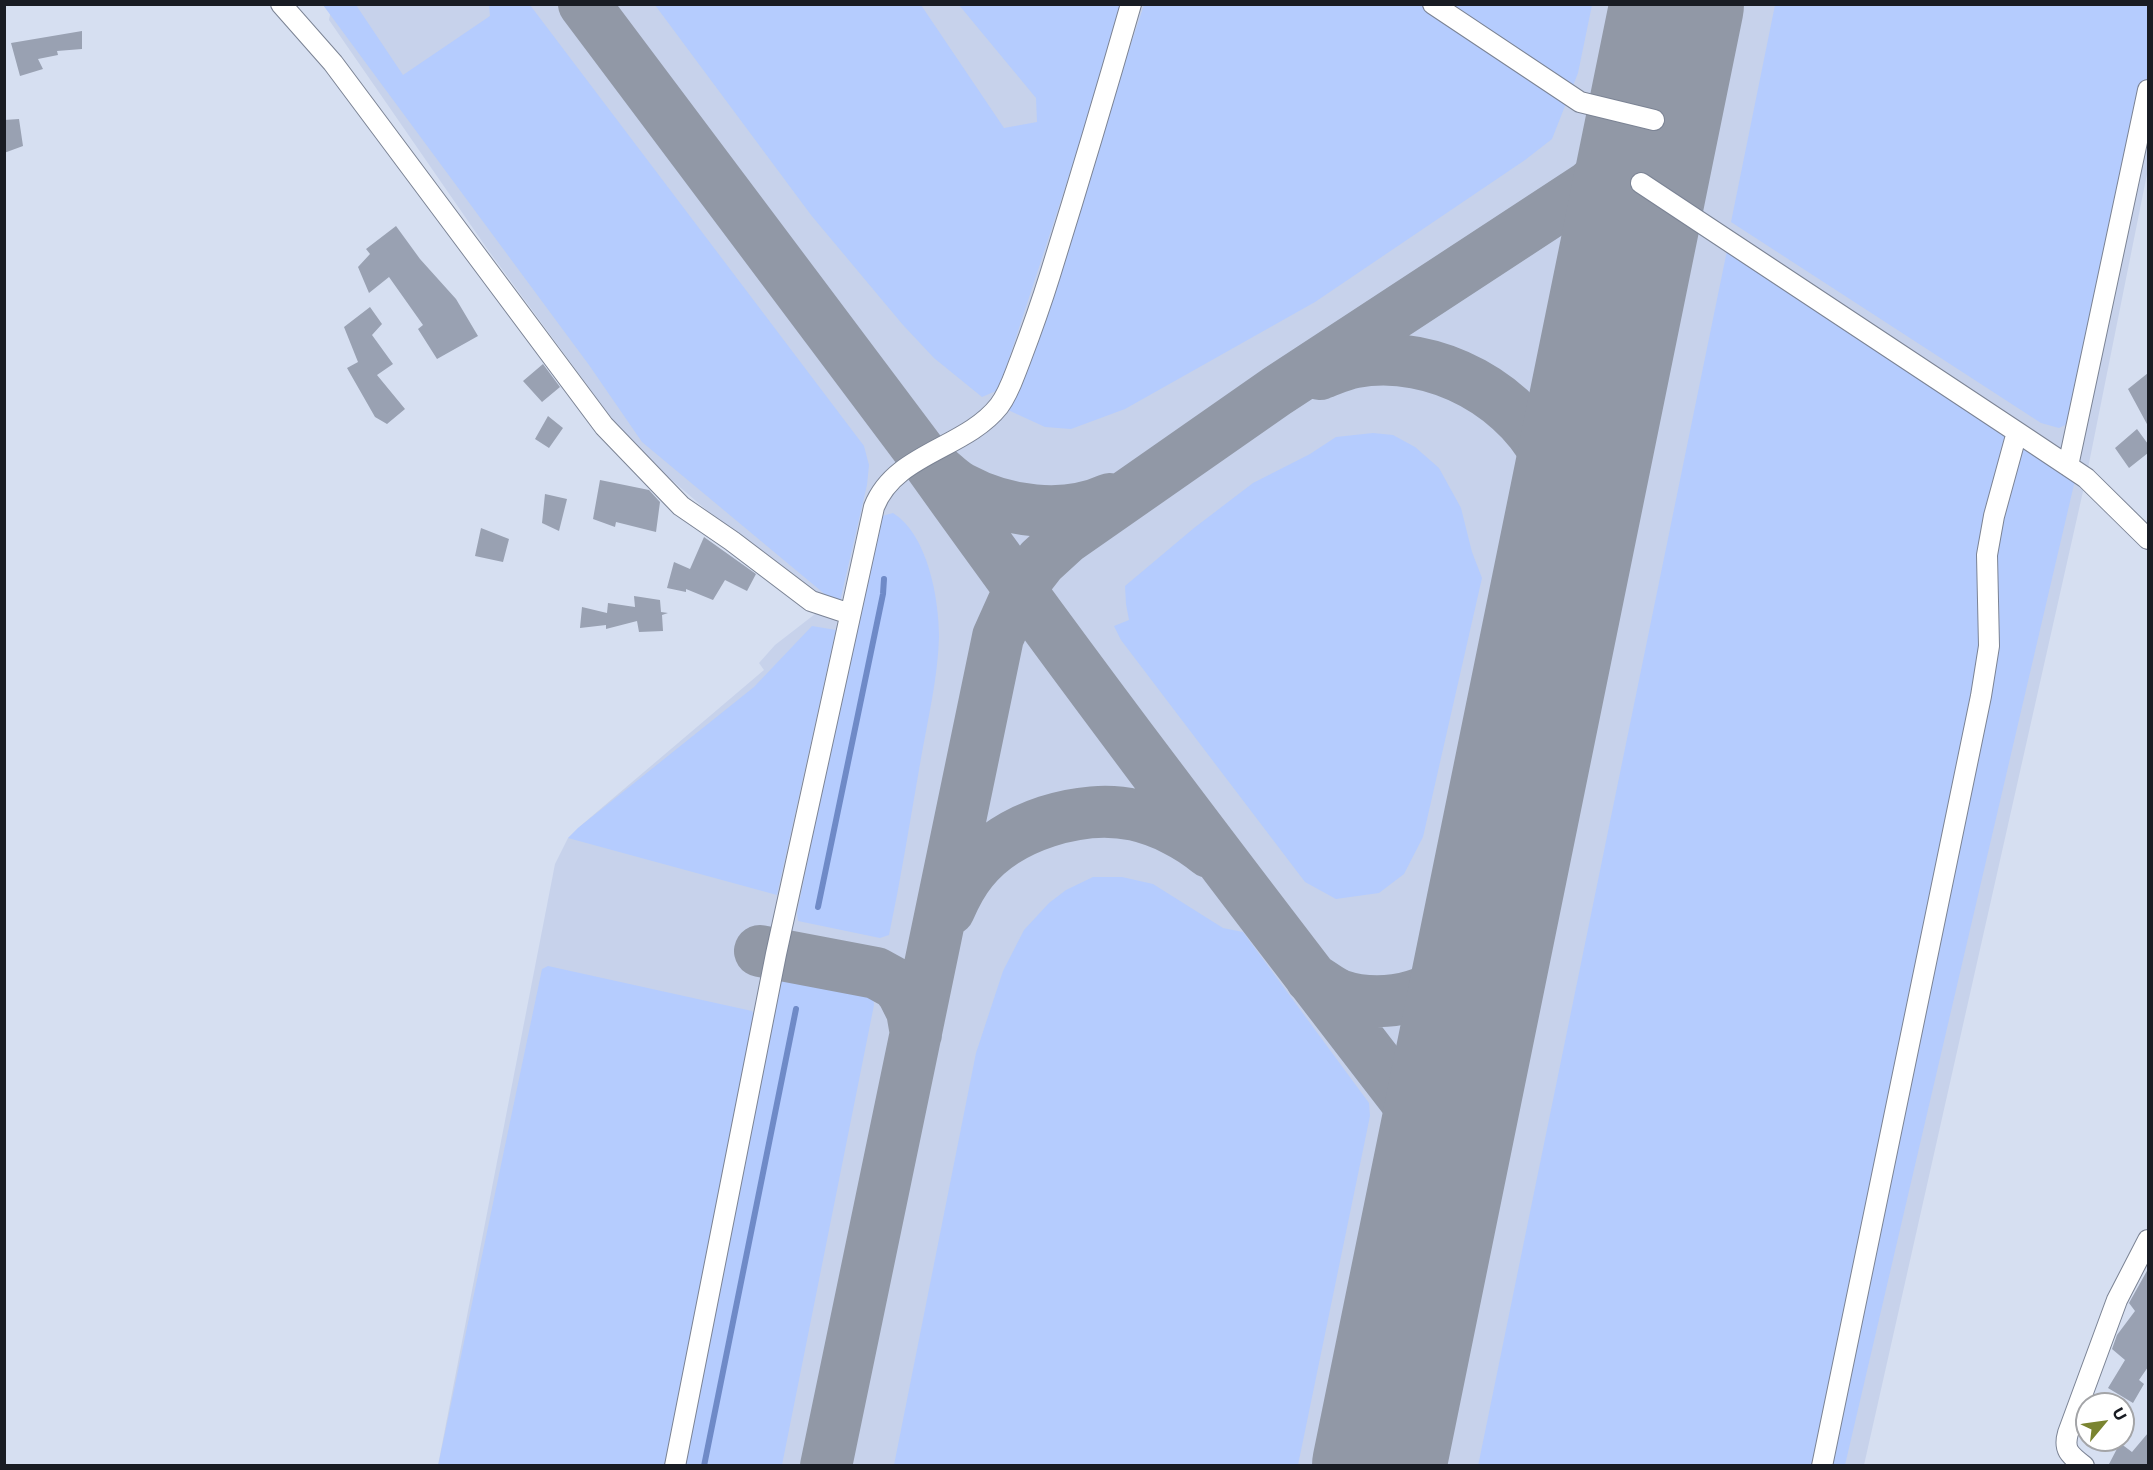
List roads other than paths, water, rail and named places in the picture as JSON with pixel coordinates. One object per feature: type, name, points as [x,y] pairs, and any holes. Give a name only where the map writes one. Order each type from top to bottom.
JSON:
[{"type":"street","points":[[281,4],[333,63],[604,426],[681,506],[806,597],[850,614]]},
{"type":"street","points":[[675,1466],[774,965],[874,507],[879,493],[889,481],[987,418],[999,406],[1010,388],[1041,304],[1096,128],[1131,4]]},
{"type":"street","points":[[1432,4],[1580,102],[1654,120]]},
{"type":"street","points":[[2068,466],[2148,90]]},
{"type":"street","points":[[1641,183],[2086,478],[2148,539]]},
{"type":"street","points":[[1822,1466],[1981,696],[1989,646],[1988,555],[1994,516],[2017,432]]},
{"type":"street","points":[[2084,1466],[2066,1448],[2068,1432],[2116,1300],[2148,1240]]},
{"type":"waterway","points":[[818,907],[883,594],[884,579]]},
{"type":"waterway","points":[[704,1466],[796,1009]]}]
